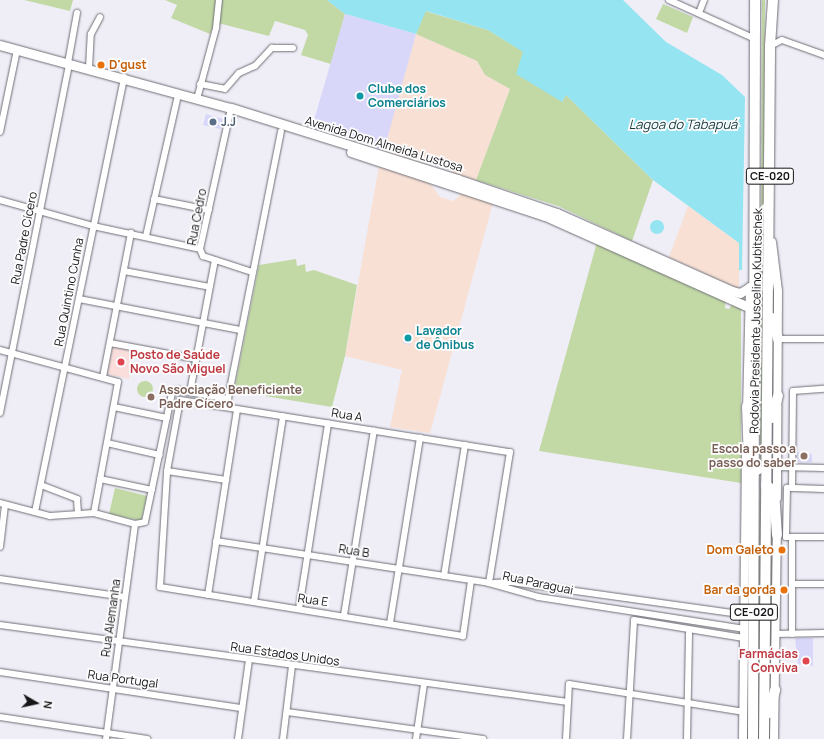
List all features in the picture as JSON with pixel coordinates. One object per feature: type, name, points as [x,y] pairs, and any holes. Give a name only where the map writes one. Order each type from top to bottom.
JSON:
[{"type":"highway","name":"Rodovia Presidente Juscelino Kubitschek","points":[[751,739],[753,726],[756,485],[754,230],[755,0]]},
{"type":"highway","name":"Rodovia Presidente Juscelino Kubitschek","points":[[765,735],[767,485],[772,469],[768,432],[768,307],[771,236],[770,46],[773,0]]},
{"type":"highway","points":[[770,46],[779,0]]},
{"type":"highway","points":[[750,287],[754,230]]},
{"type":"highway","points":[[768,307],[778,339]]},
{"type":"highway","points":[[768,432],[778,396]]},
{"type":"highway","points":[[747,406],[749,463],[756,470],[772,469]]},
{"type":"highway","points":[[756,485],[767,485],[774,492],[777,535]]},
{"type":"highway","points":[[765,735],[775,690]]},
{"type":"main road","name":"Avenida Dom Almeida Lustosa","points":[[0,45],[68,66],[88,68],[177,99],[230,112],[557,213],[731,294],[748,307]]},
{"type":"main road","name":"Avenida Dom Almeida Lustosa","points":[[0,51],[68,66],[197,99],[281,131],[426,172]]},
{"type":"main road","points":[[771,236],[778,284],[778,396],[772,469],[777,535],[774,739]]},
{"type":"main road","points":[[731,294],[740,293],[750,287]]},
{"type":"main road","points":[[743,739],[748,307],[750,287]]},
{"type":"street","points":[[197,99],[216,28],[219,0]]},
{"type":"street","points":[[669,0],[754,39]]},
{"type":"street","points":[[699,13],[704,0]]},
{"type":"street","name":"Rua Padre Cícero","points":[[0,412],[41,212],[77,13]]},
{"type":"street","points":[[88,68],[91,34],[100,17]]},
{"type":"street","points":[[770,46],[782,40],[823,53]]},
{"type":"street","points":[[200,84],[225,89],[240,73],[255,66],[272,48],[293,48]]},
{"type":"street","points":[[0,132],[16,55]]},
{"type":"street","name":"Rua Quintino Cunha","points":[[35,512],[123,80]]},
{"type":"street","points":[[146,236],[177,99]]},
{"type":"street","name":"Rua Cedro","points":[[214,260],[203,256],[200,249],[230,112]]},
{"type":"street","points":[[0,547],[2,504],[60,517],[78,512],[94,513],[135,524],[142,523],[146,520],[172,393],[178,390],[228,399],[240,330],[281,131]]},
{"type":"street","points":[[154,199],[209,210]]},
{"type":"street","points":[[0,200],[93,226],[146,236],[200,249]]},
{"type":"street","points":[[103,377],[131,233]]},
{"type":"street","points":[[190,392],[214,260],[252,272]]},
{"type":"street","points":[[124,271],[210,287]]},
{"type":"street","points":[[79,299],[240,330]]},
{"type":"street","points":[[778,339],[824,339]]},
{"type":"street","points":[[110,343],[196,359]]},
{"type":"street","points":[[0,350],[65,370],[117,380],[108,444],[94,513]]},
{"type":"street","points":[[792,488],[795,389],[824,389]]},
{"type":"street","name":"Rua A","points":[[167,470],[180,400],[510,452],[489,583]]},
{"type":"street","points":[[114,407],[167,418]]},
{"type":"street","points":[[208,595],[237,409]]},
{"type":"street","points":[[254,602],[283,416]]},
{"type":"street","points":[[299,609],[328,423]]},
{"type":"street","points":[[344,615],[374,430]]},
{"type":"street","points":[[390,623],[420,437]]},
{"type":"street","points":[[108,444],[160,455]]},
{"type":"street","points":[[444,576],[465,444]]},
{"type":"street","points":[[772,469],[792,467],[824,468]]},
{"type":"street","points":[[167,470],[226,480]]},
{"type":"street","name":"Rua E","points":[[167,470],[160,588],[344,615],[463,636],[471,581]]},
{"type":"street","points":[[100,479],[152,490]]},
{"type":"street","points":[[41,485],[77,499],[78,512]]},
{"type":"street","points":[[824,489],[787,488],[786,537],[824,537]]},
{"type":"street","name":"Rua Alemanha","points":[[106,736],[135,524]]},
{"type":"street","points":[[792,537],[792,634]]},
{"type":"street","name":"Rua B","points":[[216,541],[489,583]]},
{"type":"street","points":[[0,579],[125,597]]},
{"type":"street","name":"Rua Paraguai","points":[[489,583],[511,582],[745,616]]},
{"type":"street","name":"Rua Paraguai","points":[[489,583],[538,596],[744,629]]},
{"type":"street","points":[[792,584],[824,584]]},
{"type":"street","points":[[627,739],[634,620],[744,638]]},
{"type":"street","name":"Rua Estados Unidos","points":[[0,625],[424,684],[568,702]]},
{"type":"street","points":[[687,739],[689,630]]},
{"type":"street","points":[[775,634],[824,633]]},
{"type":"street","points":[[238,739],[250,660]]},
{"type":"street","points":[[283,739],[292,666]]},
{"type":"street","name":"Rua Portugal","points":[[0,672],[242,708]]},
{"type":"street","points":[[416,739],[424,684]]},
{"type":"street","points":[[566,739],[569,684],[743,712]]},
{"type":"street","points":[[287,712],[483,739]]},
{"type":"street","points":[[0,717],[106,736],[147,739]]},
{"type":"shaded area","points":[[416,34],[477,61],[485,75],[510,89],[476,180],[453,173],[451,168],[431,159],[426,163],[383,151]]},
{"type":"shaded area","points":[[379,166],[429,182],[440,197],[453,201],[463,193],[493,203],[430,433],[390,427],[402,370],[345,356]]},
{"type":"shaded area","points":[[688,206],[739,243],[739,289],[669,257]]},
{"type":"shaded area","name":"Posto de Saúde Novo São Miguel","points":[[113,346],[134,350],[129,379],[107,374]]},
{"type":"green space","points":[[24,0],[73,0],[70,11]]},
{"type":"green space","points":[[165,0],[327,0],[345,14],[331,64],[301,55],[308,35],[305,30],[275,21],[269,36],[222,24],[214,25],[210,34],[171,18],[177,5]]},
{"type":"green space","points":[[762,0],[765,0],[762,466],[760,465]]},
{"type":"green space","points":[[663,4],[693,17],[687,33],[656,19]]},
{"type":"green space","points":[[425,11],[488,30],[524,52],[562,102],[566,95],[653,180],[632,241],[558,206],[476,180],[510,89],[485,75],[477,61],[416,34]]},
{"type":"green space","points":[[597,242],[726,300],[725,308],[729,309],[733,303],[741,308],[741,483],[539,451]]},
{"type":"green space","points":[[296,259],[297,266],[305,264],[306,272],[314,270],[357,285],[345,356],[332,407],[234,391],[259,265]]},
{"type":"green space","points":[[145,381],[151,383],[153,389],[151,395],[145,397],[139,395],[137,389],[139,383]]},
{"type":"green space","points":[[115,488],[147,496],[141,521],[109,514]]},
{"type":"green space","points":[[761,488],[760,739],[757,739],[760,490]]},
{"type":"green space","points":[[772,493],[772,671],[769,697],[770,624]]},
{"type":"water","name":"Lagoa do Tabapuá","points":[[327,0],[623,0],[666,42],[722,75],[745,97],[742,270],[739,270],[739,243],[653,180],[566,95],[562,102],[516,74],[523,52],[488,30],[426,11],[416,34],[345,14]]},
{"type":"water","points":[[657,220],[662,222],[664,227],[662,232],[657,234],[652,232],[650,227],[652,222]]},
{"type":"building","name":"Clube dos Comerciários","points":[[345,14],[416,34],[384,150],[312,127]]},
{"type":"building","name":"J.J","points":[[206,114],[223,119],[220,129],[203,125]]},
{"type":"building","name":"Lavador de Ônibus","points":[[406,332],[413,334],[410,345],[403,343]]},
{"type":"building","name":"Escola passo a passo do saber","points":[[797,452],[812,454],[812,462],[797,462]]},
{"type":"building","points":[[795,638],[813,638],[813,666],[798,664]]},
{"type":"place","name":"D'gust","points":[[101,65]]},
{"type":"place","name":"Clube dos Comerciários","points":[[360,96]]},
{"type":"place","name":"J.J","points":[[213,122]]},
{"type":"place","name":"Lavador de Ônibus","points":[[408,338]]},
{"type":"place","name":"Posto de Saúde Novo São Miguel","points":[[121,362]]},
{"type":"place","name":"Associação Beneficiente Padre Cícero","points":[[151,397]]},
{"type":"place","name":"Escola passo a passo do saber","points":[[804,456]]},
{"type":"place","name":"Dom Galeto","points":[[782,550]]},
{"type":"place","name":"Bar da gorda","points":[[784,590]]},
{"type":"place","name":"Farmácias Conviva","points":[[806,661]]}]
